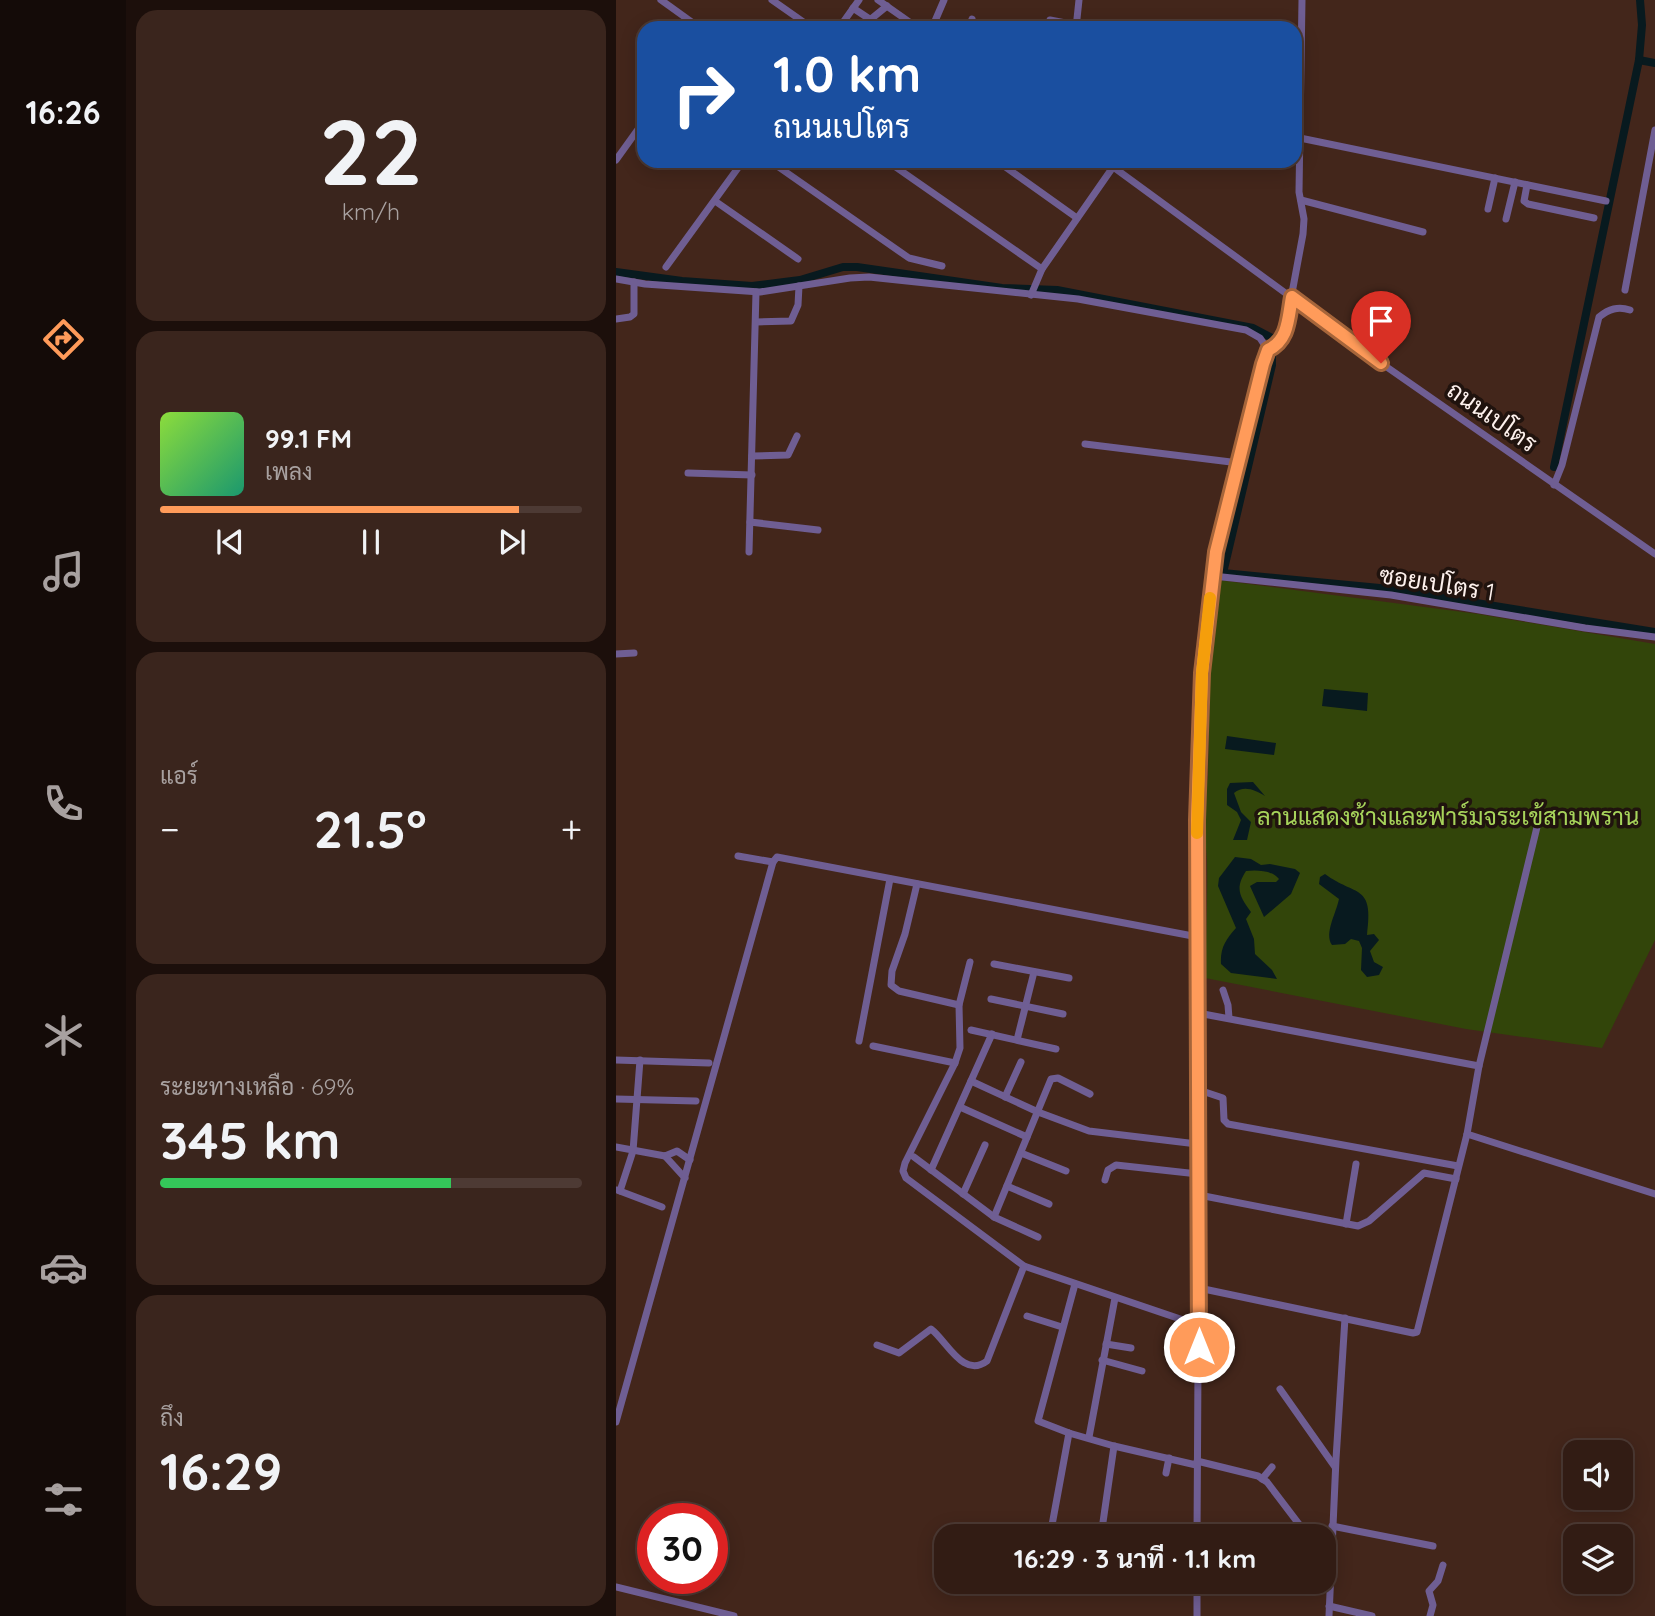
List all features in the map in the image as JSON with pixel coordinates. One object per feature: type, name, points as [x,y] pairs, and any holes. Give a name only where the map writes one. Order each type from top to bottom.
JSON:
[{"type":"street","points":[[661,0],[690,21]]},
{"type":"street","points":[[772,0],[802,21]]},
{"type":"street","points":[[844,21],[859,0]]},
{"type":"street","points":[[935,21],[944,0]]},
{"type":"street","points":[[1077,21],[1079,0]]},
{"type":"street","points":[[1302,0],[1302,21]]},
{"type":"street","points":[[853,8],[871,20],[882,2],[908,21]]},
{"type":"street","points":[[1049,20],[1054,21]]},
{"type":"street","points":[[1625,290],[1655,130]]},
{"type":"street","points":[[616,160],[637,131]]},
{"type":"street","points":[[1302,138],[1606,201]]},
{"type":"street","points":[[666,267],[738,168]]},
{"type":"street","points":[[780,168],[909,258],[942,266]]},
{"type":"street","points":[[897,168],[1042,269]]},
{"type":"street","points":[[1007,168],[1077,218]]},
{"type":"street","points":[[1033,289],[1042,269],[1113,168]]},
{"type":"street","name":"ถนนเปโตร","points":[[1115,168],[1378,361],[1655,554]]},
{"type":"street","points":[[1197,1524],[1197,820],[1202,673],[1216,552],[1252,400],[1270,349],[1281,342],[1286,330],[1303,234],[1300,168]]},
{"type":"street","points":[[1488,209],[1495,178]]},
{"type":"street","points":[[1506,219],[1515,182]]},
{"type":"street","points":[[1527,185],[1524,201],[1528,204],[1594,218]]},
{"type":"street","points":[[1645,185],[1655,186]]},
{"type":"street","points":[[1301,200],[1423,232]]},
{"type":"street","points":[[715,201],[798,259]]},
{"type":"street","points":[[616,279],[756,292],[869,277],[1033,289],[1246,330],[1260,338],[1270,349]]},
{"type":"street","points":[[616,319],[634,314],[634,282]]},
{"type":"street","points":[[756,322],[791,321],[798,305],[799,286]]},
{"type":"street","points":[[750,552],[756,292]]},
{"type":"street","points":[[1554,485],[1562,465],[1599,317],[1618,307],[1630,310]]},
{"type":"street","points":[[752,456],[788,455],[792,450],[794,437],[797,436]]},
{"type":"street","points":[[1085,444],[1239,463]]},
{"type":"street","points":[[688,473],[752,475]]},
{"type":"street","points":[[750,522],[818,530]]},
{"type":"street","name":"ซอยเปโตร 1","points":[[1213,576],[1391,596],[1655,637]]},
{"type":"street","points":[[616,654],[634,653]]},
{"type":"street","points":[[1199,1288],[1417,1332],[1538,823]]},
{"type":"street","points":[[738,856],[773,862]]},
{"type":"street","points":[[616,1422],[773,862],[778,857],[1198,937]]},
{"type":"street","points":[[859,1041],[890,879]]},
{"type":"street","points":[[917,884],[905,934],[892,971],[891,985],[899,990],[959,1005]]},
{"type":"street","points":[[970,962],[959,1005],[960,1048],[903,1171],[906,1178],[1024,1266],[1198,1325]]},
{"type":"street","points":[[994,964],[1069,978]]},
{"type":"street","points":[[1017,1040],[1034,972]]},
{"type":"street","points":[[1223,990],[1230,1018]]},
{"type":"street","points":[[991,999],[1063,1014]]},
{"type":"street","points":[[1198,1013],[1479,1066]]},
{"type":"street","points":[[971,1030],[1056,1049]]},
{"type":"street","points":[[932,1170],[992,1034]]},
{"type":"street","points":[[873,1046],[955,1063]]},
{"type":"street","points":[[616,1060],[709,1063]]},
{"type":"street","points":[[640,1060],[633,1151],[618,1190],[662,1207]]},
{"type":"street","points":[[1004,1097],[1021,1062]]},
{"type":"street","points":[[994,1217],[1054,1077],[1090,1094]]},
{"type":"street","points":[[971,1081],[1038,1112],[1089,1131],[1197,1144]]},
{"type":"street","points":[[1199,1090],[1223,1098],[1224,1120],[1228,1124],[1458,1166]]},
{"type":"street","points":[[616,1099],[696,1101]]},
{"type":"street","points":[[960,1107],[1027,1137]]},
{"type":"street","points":[[1466,1134],[1655,1194]]},
{"type":"street","points":[[963,1194],[985,1145]]},
{"type":"street","points":[[616,1147],[665,1156],[677,1151],[690,1160]]},
{"type":"street","points":[[1021,1153],[1066,1171]]},
{"type":"street","points":[[665,1156],[685,1178]]},
{"type":"street","points":[[914,1157],[994,1217],[1038,1237]]},
{"type":"street","points":[[1346,1224],[1356,1164]]},
{"type":"street","points":[[1105,1180],[1110,1167],[1120,1165],[1198,1174]]},
{"type":"street","points":[[1199,1195],[1346,1224],[1364,1224],[1424,1173],[1455,1179]]},
{"type":"street","points":[[1007,1186],[1049,1203]]},
{"type":"street","points":[[877,1345],[899,1353],[931,1329],[961,1361],[968,1366],[981,1365],[987,1361],[1024,1266]]},
{"type":"street","points":[[1075,1284],[1038,1419],[1040,1422],[1114,1446],[1246,1471],[1262,1479],[1298,1524]]},
{"type":"street","points":[[1088,1437],[1115,1298]]},
{"type":"street","points":[[1027,1317],[1062,1327]]},
{"type":"street","points":[[1332,1524],[1345,1318]]},
{"type":"street","points":[[1106,1344],[1131,1348]]},
{"type":"street","points":[[1102,1360],[1142,1371]]},
{"type":"street","points":[[1280,1389],[1335,1467]]},
{"type":"street","points":[[1052,1524],[1069,1433]]},
{"type":"street","points":[[1103,1524],[1114,1446]]},
{"type":"street","points":[[1166,1474],[1169,1458]]},
{"type":"street","points":[[1262,1479],[1272,1467]]},
{"type":"street","points":[[1336,1527],[1433,1546]]},
{"type":"street","points":[[1430,1616],[1433,1605],[1429,1591],[1438,1581],[1443,1565]]},
{"type":"street","points":[[616,1587],[734,1616]]},
{"type":"street","points":[[1197,1594],[1197,1616]]},
{"type":"street","points":[[1329,1616],[1330,1594]]},
{"type":"street","points":[[1329,1606],[1372,1616]]},
{"type":"green space","name":"ลานแสดงช้างและฟาร์มจระเข้สามพราน","points":[[1218,580],[1478,614],[1655,644],[1655,940],[1602,1048],[1466,1029],[1205,978],[1207,859],[1202,797],[1208,779],[1210,662]]},
{"type":"shaded area","points":[[1324,689],[1368,693],[1367,711],[1322,706]]},
{"type":"shaded area","points":[[1227,736],[1276,743],[1274,755],[1225,749]]},
{"type":"shaded area","points":[[1253,782],[1265,796],[1246,789],[1234,793],[1241,812],[1251,822],[1247,840],[1233,840],[1241,820],[1237,812],[1227,805],[1227,789],[1230,783]]},
{"type":"shaded area","points":[[1235,857],[1251,859],[1261,865],[1295,869],[1300,873],[1291,894],[1264,917],[1250,886],[1257,882],[1276,882],[1279,879],[1268,872],[1246,871],[1240,882],[1241,896],[1251,912],[1246,919],[1254,939],[1255,954],[1272,970],[1277,979],[1231,973],[1221,964],[1224,944],[1236,928],[1218,886],[1219,878]]},
{"type":"shaded area","points":[[1325,874],[1365,899],[1368,907],[1367,935],[1374,934],[1379,940],[1370,951],[1374,962],[1383,967],[1379,975],[1367,977],[1361,970],[1362,948],[1359,941],[1351,939],[1345,944],[1332,945],[1329,935],[1339,899],[1319,884],[1320,877]]},
{"type":"waterway","points":[[1554,467],[1639,60],[1642,25],[1640,0]]},
{"type":"waterway","points":[[1639,60],[1655,63]]},
{"type":"waterway","points":[[616,272],[682,281],[752,286],[800,280],[843,267],[857,267],[1002,288],[1057,290],[1253,328],[1272,338],[1272,365],[1223,573],[1390,589],[1655,632]]},
{"type":"slow traffic","points":[[1197,833],[1202,673],[1210,598]]},
{"type":"route","points":[[1199,1347],[1197,820],[1202,673],[1216,552],[1252,400],[1268,350],[1281,342],[1284,336],[1292,297],[1381,363]]}]
